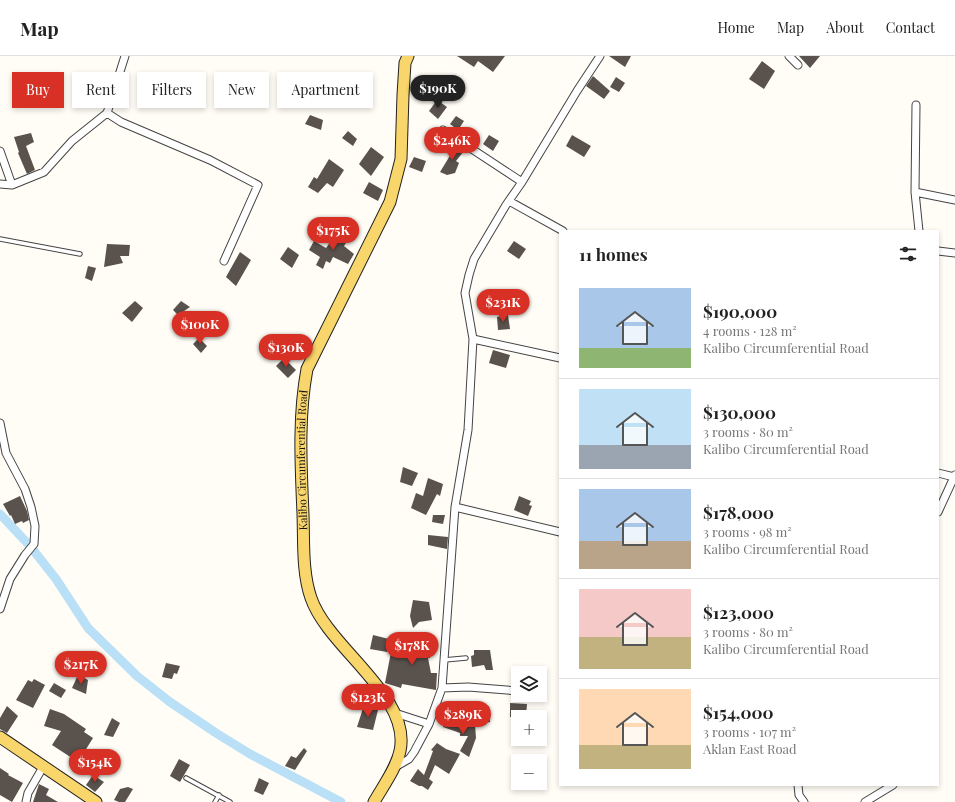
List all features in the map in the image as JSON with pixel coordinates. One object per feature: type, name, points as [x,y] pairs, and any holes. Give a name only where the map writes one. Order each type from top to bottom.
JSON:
[{"type":"main road","name":"Kalibo Circumferential Road","points":[[374,802],[395,766],[400,751],[401,740],[395,713],[390,703],[324,624],[312,600],[308,586],[304,555],[301,418],[303,391],[307,369],[390,202],[401,159],[405,63],[408,56]]},
{"type":"main road","points":[[0,737],[42,767],[96,802]]},
{"type":"street","points":[[0,184],[12,185],[44,172],[72,141],[107,113],[125,56]]},
{"type":"street","points":[[395,766],[409,759],[414,752],[429,724],[442,688],[455,507],[468,430],[473,339],[465,293],[469,276],[474,259],[600,56]]},
{"type":"street","points":[[789,56],[798,65]]},
{"type":"street","points":[[916,105],[915,192],[919,230]]},
{"type":"street","points":[[107,113],[121,122],[210,160],[258,185],[224,261]]},
{"type":"street","points":[[443,130],[522,182]]},
{"type":"street","points":[[0,152],[12,185]]},
{"type":"street","points":[[915,192],[955,200]]},
{"type":"street","points":[[509,201],[562,230]]},
{"type":"street","points":[[939,251],[955,253]]},
{"type":"street","points":[[473,339],[559,358]]},
{"type":"street","points":[[0,423],[6,453],[24,489],[36,526],[34,544],[25,555],[10,579],[0,609]]},
{"type":"street","points":[[939,472],[955,476],[939,510]]},
{"type":"street","points":[[455,507],[559,532]]},
{"type":"street","points":[[442,688],[468,687],[511,690]]},
{"type":"street","points":[[395,713],[429,724]]},
{"type":"street","points":[[26,802],[28,793],[42,767]]},
{"type":"street","points":[[798,786],[800,795],[804,802]]},
{"type":"street","points":[[864,802],[891,786]]},
{"type":"lane","points":[[0,239],[80,254]]},
{"type":"lane","points":[[444,660],[466,658]]},
{"type":"lane","points":[[186,778],[230,802]]},
{"type":"lane","points":[[215,802],[219,795]]},
{"type":"building","points":[[457,56],[505,56],[493,72],[478,61],[474,67]]},
{"type":"building","points":[[609,56],[631,56],[625,67]]},
{"type":"building","points":[[799,56],[820,56],[810,68]]},
{"type":"building","points":[[762,61],[775,71],[764,89],[749,79]]},
{"type":"building","points":[[593,76],[610,91],[604,99],[586,86]]},
{"type":"building","points":[[616,77],[625,83],[619,92],[610,87]]},
{"type":"building","points":[[437,100],[447,107],[438,119],[429,111]]},
{"type":"building","points":[[310,115],[323,120],[321,130],[305,124]]},
{"type":"building","points":[[456,116],[464,121],[458,130],[450,124]]},
{"type":"building","points":[[348,131],[357,139],[353,146],[342,138]]},
{"type":"building","points":[[31,133],[34,142],[26,146],[35,170],[27,174],[18,153],[19,152],[14,137]]},
{"type":"building","points":[[489,135],[499,141],[493,151],[483,144]]},
{"type":"building","points":[[572,135],[591,146],[584,157],[566,146]]},
{"type":"building","points":[[456,144],[464,151],[456,161],[459,163],[455,173],[447,175],[440,172],[451,154],[449,152]]},
{"type":"building","points":[[371,147],[384,157],[371,176],[359,164]]},
{"type":"building","points":[[414,157],[426,161],[422,172],[409,167]]},
{"type":"building","points":[[329,159],[344,170],[333,187],[327,183],[318,193],[308,187],[314,177],[317,179]]},
{"type":"building","points":[[369,182],[383,190],[378,201],[363,193]]},
{"type":"building","points":[[338,232],[349,238],[344,246],[354,254],[348,264],[333,257],[330,263],[326,261],[323,269],[316,265],[320,257],[309,250],[314,241],[326,248]]},
{"type":"building","points":[[514,241],[526,249],[519,259],[507,251]]},
{"type":"building","points":[[107,244],[130,245],[129,256],[120,256],[123,263],[104,267]]},
{"type":"building","points":[[288,247],[299,255],[292,268],[280,259]]},
{"type":"building","points":[[240,252],[251,260],[236,286],[226,277]]},
{"type":"building","points":[[88,266],[96,268],[92,281],[85,278]]},
{"type":"building","points":[[135,301],[143,308],[132,322],[122,313]]},
{"type":"building","points":[[181,301],[190,307],[178,315],[173,310]]},
{"type":"building","points":[[508,315],[510,329],[498,330],[497,317]]},
{"type":"building","points":[[199,338],[207,346],[201,353],[193,344]]},
{"type":"building","points":[[493,350],[510,355],[506,368],[489,363]]},
{"type":"building","points":[[284,358],[296,370],[288,378],[276,366]]},
{"type":"building","points":[[403,467],[418,473],[412,486],[400,482]]},
{"type":"building","points":[[428,478],[443,484],[440,496],[437,494],[426,515],[411,508],[416,493],[423,496]]},
{"type":"building","points":[[20,496],[27,511],[29,520],[23,523],[22,521],[15,524],[11,515],[10,516],[3,504]]},
{"type":"building","points":[[519,496],[531,501],[529,505],[532,506],[528,516],[514,510]]},
{"type":"building","points":[[433,515],[445,515],[443,524],[432,522]]},
{"type":"building","points":[[428,535],[448,537],[447,549],[428,545]]},
{"type":"building","points":[[413,600],[429,602],[432,620],[419,622],[413,628],[410,616]]},
{"type":"building","points":[[373,635],[389,639],[387,652],[370,649]]},
{"type":"building","points":[[410,639],[428,639],[432,641],[430,658],[428,658],[431,673],[437,673],[436,690],[402,684],[401,688],[385,683],[392,647],[409,648]]},
{"type":"building","points":[[474,650],[490,650],[493,670],[486,670],[484,665],[472,667],[471,656],[474,655]]},
{"type":"building","points":[[166,663],[180,666],[177,674],[174,673],[172,679],[162,677]]},
{"type":"building","points":[[78,675],[88,680],[86,694],[72,688]]},
{"type":"building","points":[[34,679],[45,685],[33,708],[16,700],[28,680],[32,682]]},
{"type":"building","points":[[54,683],[66,690],[61,698],[49,691]]},
{"type":"building","points":[[510,703],[527,704],[527,710],[511,710],[510,717]]},
{"type":"building","points":[[364,705],[378,710],[373,730],[357,727]]},
{"type":"building","points":[[7,706],[18,716],[7,733],[0,729],[0,718]]},
{"type":"building","points":[[489,706],[490,722],[480,724],[480,708]]},
{"type":"building","points":[[50,709],[64,714],[86,729],[84,732],[93,738],[78,762],[52,745],[61,731],[44,726]]},
{"type":"building","points":[[112,718],[120,723],[113,737],[104,735]]},
{"type":"building","points":[[444,720],[454,721],[454,724],[474,727],[475,724],[476,738],[469,757],[460,751],[468,736],[460,736],[460,733],[443,727]]},
{"type":"building","points":[[437,743],[446,749],[460,754],[449,774],[435,765],[429,779],[433,782],[428,790],[410,781],[418,769],[424,775],[433,751],[431,750]]},
{"type":"building","points":[[304,748],[307,751],[295,770],[285,766],[291,756],[296,758]]},
{"type":"building","points":[[179,759],[190,765],[180,782],[170,776]]},
{"type":"building","points":[[0,768],[9,774],[8,775],[23,783],[12,802],[0,795]]},
{"type":"building","points":[[93,775],[104,782],[95,792],[86,785]]},
{"type":"building","points":[[259,778],[269,783],[263,795],[254,791]]},
{"type":"building","points":[[39,784],[49,789],[46,795],[58,802],[33,802]]},
{"type":"building","points":[[128,787],[133,789],[125,802],[114,800],[120,789]]},
{"type":"waterway","points":[[0,514],[30,546]]},
{"type":"waterway","points":[[34,551],[56,579],[88,628],[137,676],[170,702],[216,733],[250,754],[341,802]]}]
